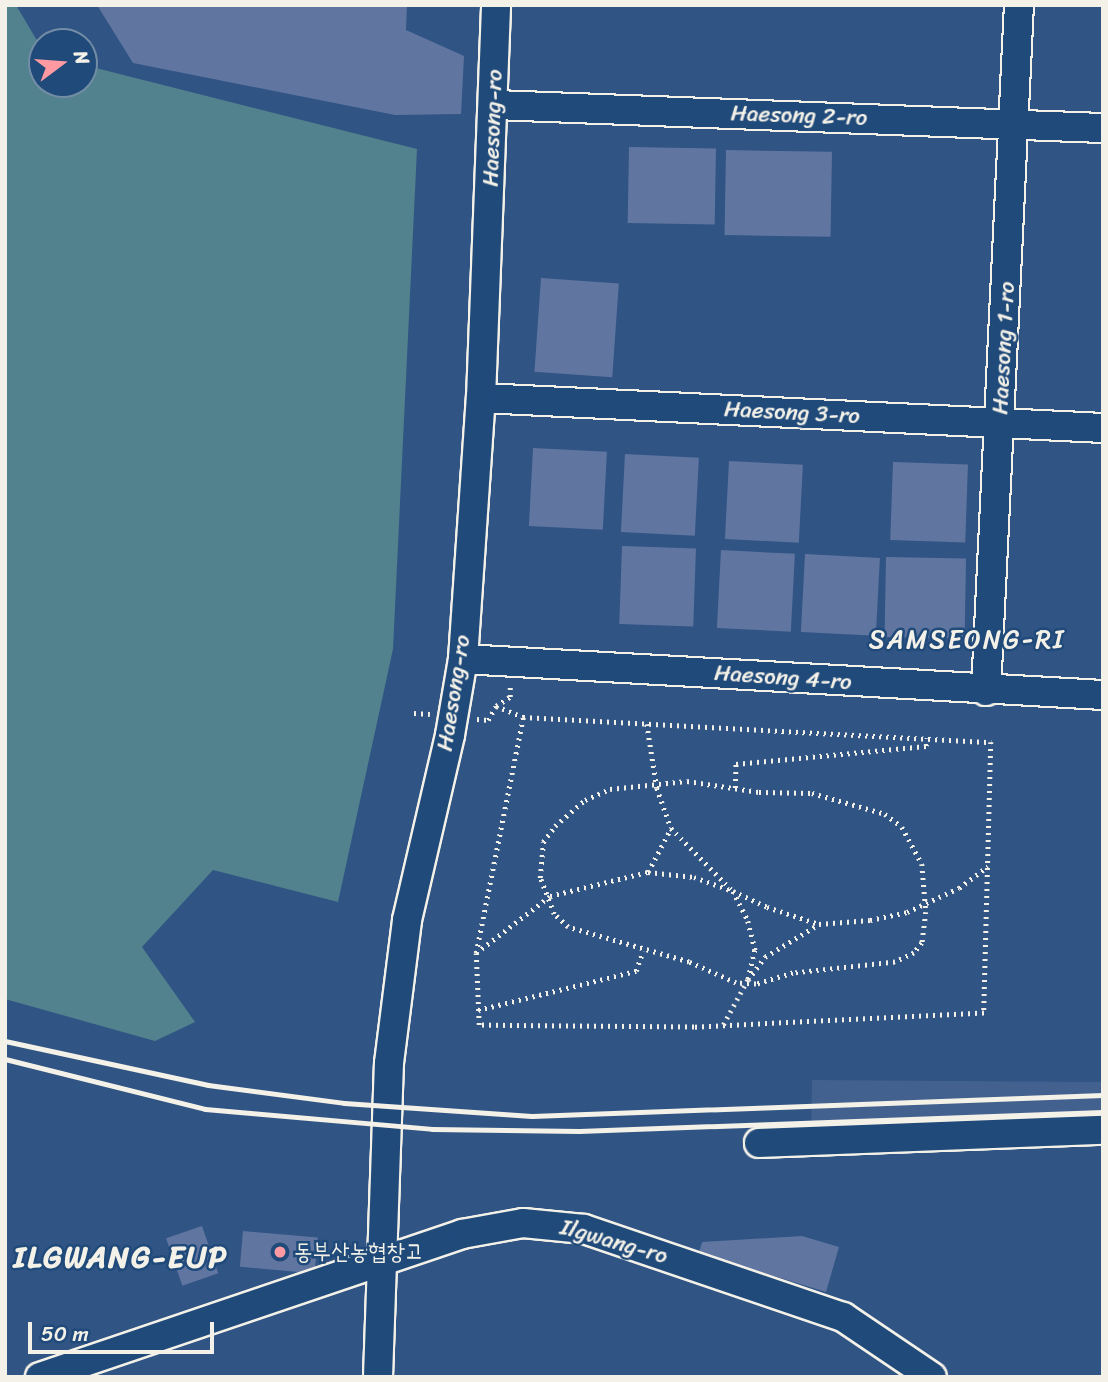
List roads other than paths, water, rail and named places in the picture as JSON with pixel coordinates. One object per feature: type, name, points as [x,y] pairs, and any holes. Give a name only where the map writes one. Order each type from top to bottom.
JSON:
[{"type":"street","name":"Haesong-ro","points":[[377,1377],[388,1063],[407,920],[463,660],[481,398],[495,105],[496,5]]},
{"type":"street","name":"Haesong 1-ro","points":[[986,691],[1019,5]]},
{"type":"street","name":"Haesong 2-ro","points":[[495,105],[1103,128]]},
{"type":"street","name":"Haesong 3-ro","points":[[481,398],[1103,428]]},
{"type":"street","name":"Haesong 4-ro","points":[[463,660],[986,691],[1103,695]]},
{"type":"street","points":[[759,1143],[1103,1130]]},
{"type":"street","name":"Ilgwang-ro","points":[[40,1377],[381,1261],[498,1225],[555,1224],[584,1229],[843,1318],[932,1377]]},
{"type":"railway","points":[[5,1041],[208,1085],[344,1103],[532,1116],[1103,1095]]},
{"type":"railway","points":[[5,1059],[205,1109],[432,1129],[579,1131],[1103,1112]]},
{"type":"place","name":"동부산농협창고","points":[[280,1252]]},
{"type":"district","name":"SAMSEONG-RI","points":[[967,640]]},
{"type":"district","name":"ILGWANG-EUP","points":[[121,1257]]}]
